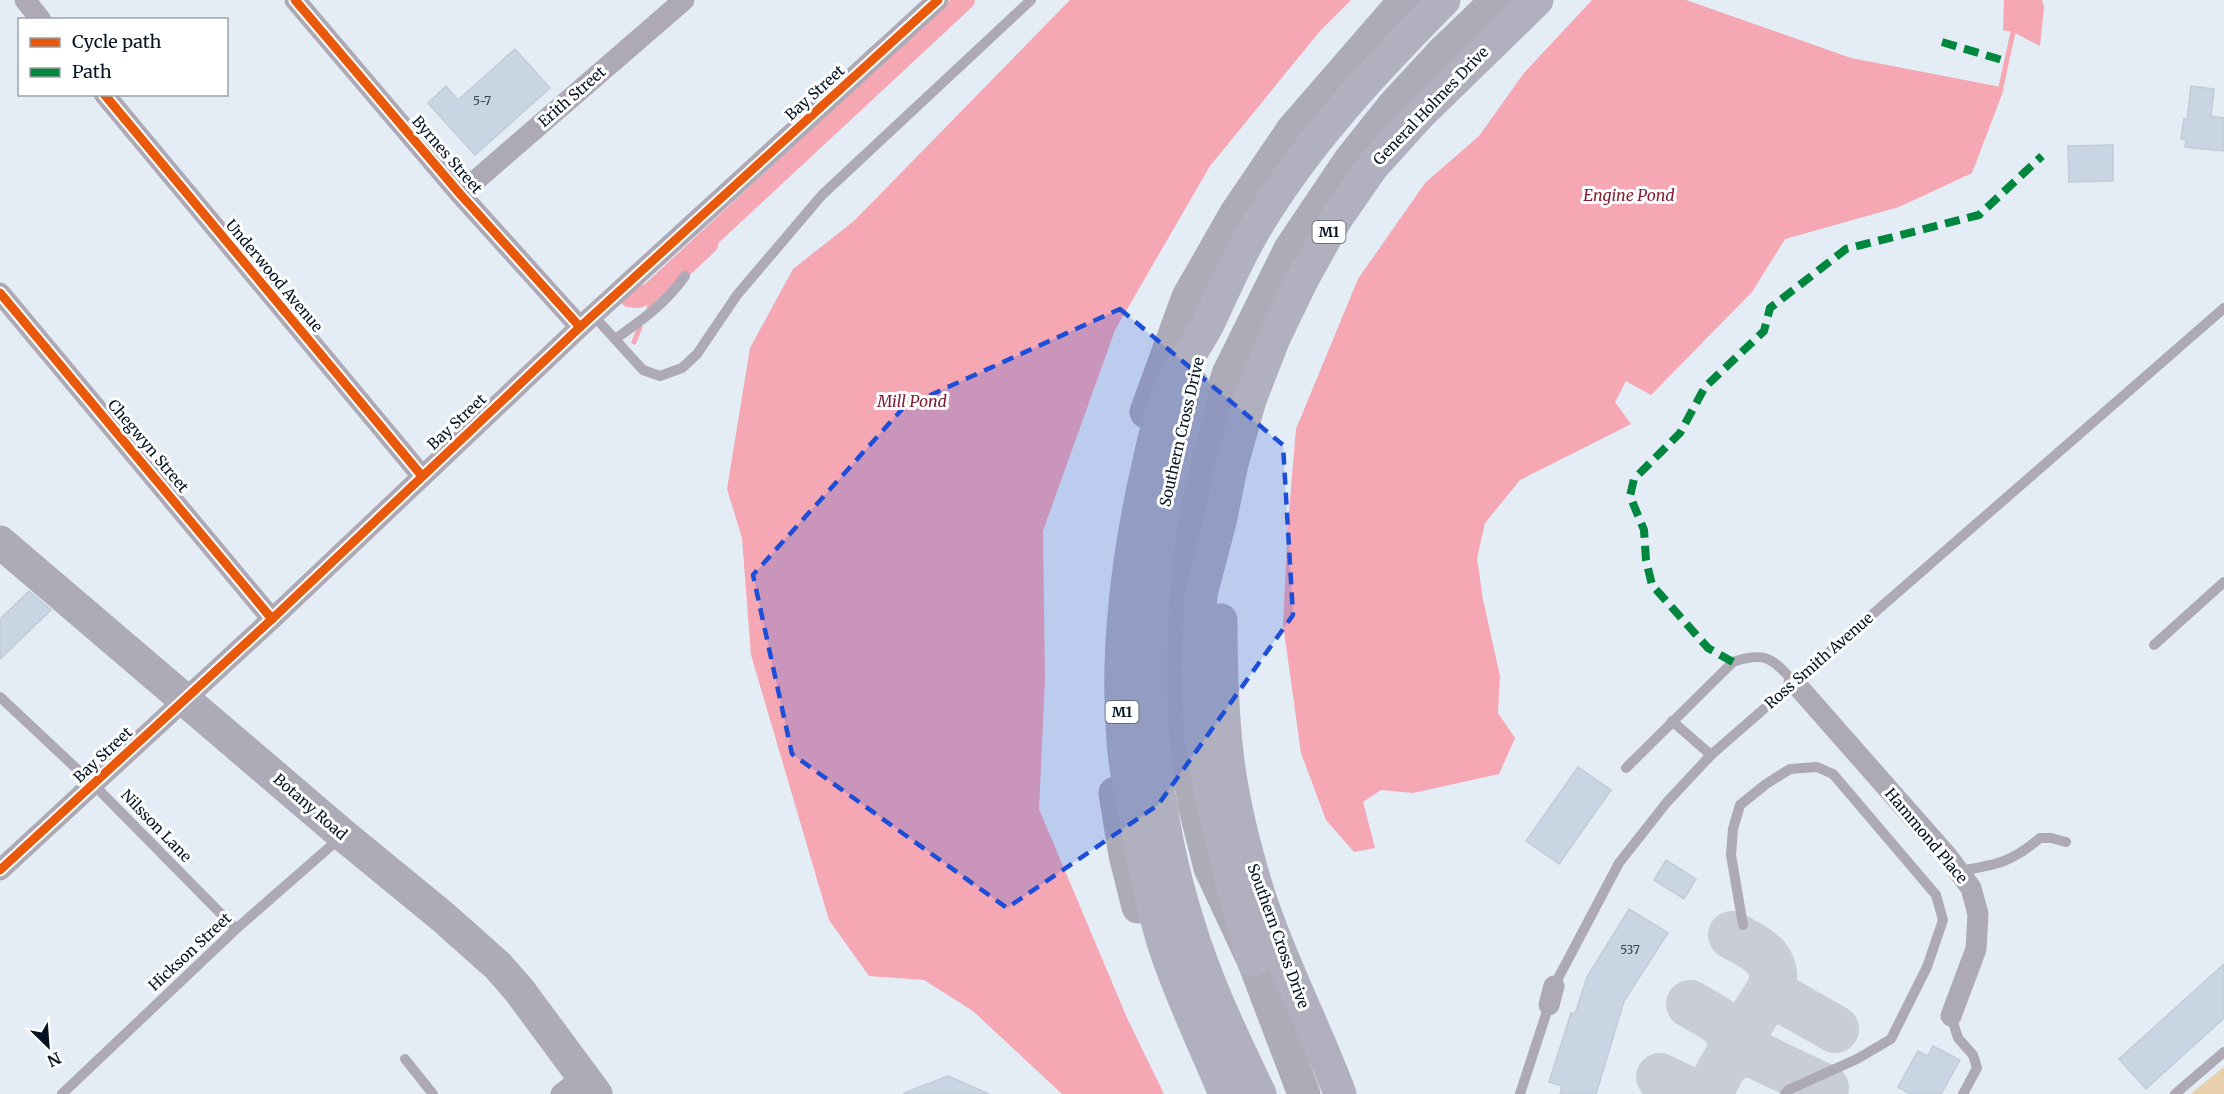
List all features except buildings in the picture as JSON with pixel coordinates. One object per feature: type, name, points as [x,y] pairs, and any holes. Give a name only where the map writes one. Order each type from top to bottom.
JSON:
[{"type":"highway","name":"M1","points":[[1225,1094],[1193,1023],[1164,946],[1147,880],[1122,731],[1121,668],[1127,581],[1151,448],[1168,392],[1206,328],[1243,250],[1285,182],[1362,87],[1444,0]]},
{"type":"highway","name":"General Holmes Drive","points":[[1220,522],[1232,464],[1250,400],[1274,338],[1297,289],[1336,219],[1372,167],[1420,114],[1537,0]]},
{"type":"highway","name":"Southern Cross Drive","points":[[1206,328],[1172,462],[1162,516],[1151,618],[1149,672],[1154,754],[1167,842],[1187,922],[1212,990],[1260,1094]]},
{"type":"highway","name":"Southern Cross Drive","points":[[1220,522],[1221,687],[1227,755],[1243,835],[1259,895],[1293,985],[1340,1094]]},
{"type":"highway","points":[[1220,522],[1201,594],[1198,667],[1200,733],[1212,801],[1253,960]]},
{"type":"main road","points":[[1214,1094],[1201,1073],[1146,941],[1125,855],[1109,757],[1107,680],[1113,581],[1125,503],[1145,416],[1188,297],[1236,213],[1293,129],[1405,0]]},
{"type":"main road","points":[[1304,1094],[1253,960],[1210,868],[1194,805],[1181,711],[1180,623],[1186,545],[1203,455],[1228,374],[1290,249],[1350,160],[1394,106],[1442,53],[1497,0]]},
{"type":"main road","name":"Botany Road","points":[[0,542],[498,966],[519,990],[580,1088]]},
{"type":"street","points":[[25,0],[39,18]]},
{"type":"street","name":"Byrnes Street","points":[[295,0],[460,194],[586,321]]},
{"type":"street","name":"Erith Street","points":[[460,194],[684,0]]},
{"type":"street","name":"Bay Street","points":[[0,870],[272,619],[586,321],[938,0]]},
{"type":"street","name":"Underwood Avenue","points":[[106,96],[422,476]]},
{"type":"street","name":"Chegwyn Street","points":[[0,293],[272,619]]},
{"type":"street","name":"Hammond Place","points":[[1794,682],[1948,856],[1971,888],[1978,914],[1976,949],[1951,1017]]},
{"type":"lane","points":[[586,321],[615,339],[643,370],[660,376],[682,368],[698,354],[737,295],[822,195],[1031,0]]},
{"type":"lane","points":[[615,339],[673,293],[684,276]]},
{"type":"lane","name":"Ross Smith Avenue","points":[[1520,1094],[1551,996],[1619,863],[1667,802],[1711,756],[1794,682],[2224,308]]},
{"type":"lane","points":[[2154,645],[2224,582]]},
{"type":"lane","points":[[1626,768],[1733,662],[1752,656],[1777,663],[1794,682]]},
{"type":"lane","name":"Nilsson Lane","points":[[0,697],[94,785],[236,929]]},
{"type":"lane","points":[[1672,721],[1711,756]]},
{"type":"lane","points":[[1743,925],[1731,855],[1733,829],[1740,805],[1766,784],[1790,769],[1817,767],[1833,774],[1936,895],[1943,920],[1927,966],[1891,1039],[1857,1059],[1788,1090],[1785,1094]]},
{"type":"lane","name":"Hickson Street","points":[[62,1094],[236,929],[343,835]]},
{"type":"lane","points":[[1959,872],[2005,862],[2024,852],[2040,838],[2067,842]]},
{"type":"lane","points":[[1951,1017],[1958,1038],[1973,1055],[1977,1068],[1963,1094]]},
{"type":"lane","points":[[2175,1094],[2224,1052]]},
{"type":"lane","points":[[405,1059],[434,1094]]},
{"type":"highlighted area","points":[[1120,309],[1283,445],[1293,615],[1158,805],[1007,908],[792,754],[753,575],[904,407]]},
{"type":"shaded area","points":[[2224,1067],[2224,1094],[2191,1094],[2194,1091]]},
{"type":"water","name":"Mill Pond","points":[[1070,0],[1351,0],[1320,31],[1210,166],[1115,330],[1043,531],[1045,679],[1039,809],[1127,1018],[1164,1094],[1062,1094],[973,1011],[924,980],[869,976],[829,920],[751,655],[742,538],[727,489],[750,348],[793,269],[854,221]]},
{"type":"water","name":"Engine Pond","points":[[1592,0],[1686,0],[1851,58],[2004,89],[1972,173],[1899,207],[1785,239],[1752,292],[1651,395],[1626,381],[1615,402],[1631,424],[1520,480],[1485,523],[1477,558],[1483,600],[1500,676],[1498,713],[1515,738],[1499,774],[1413,793],[1381,790],[1363,802],[1375,848],[1354,852],[1326,820],[1301,753],[1283,624],[1296,429],[1358,279],[1425,183],[1479,136],[1524,73]]},
{"type":"water","points":[[2004,0],[2042,0],[2044,7],[2040,46],[2013,32],[2003,30]]},
{"type":"waterway","points":[[629,297],[638,298],[651,292],[965,0]]},
{"type":"waterway","points":[[2001,87],[2013,32]]},
{"type":"waterway","points":[[649,307],[665,280],[685,276],[715,248],[719,228]]},
{"type":"waterway","points":[[639,303],[651,292]]},
{"type":"waterway","points":[[634,342],[640,327]]},
{"type":"taxiway","points":[[1709,1094],[1720,1071],[1772,987],[1772,968],[1768,960],[1756,949],[1732,935]]},
{"type":"taxiway","points":[[1759,1008],[1770,1001],[1784,1000],[1835,1029]]},
{"type":"taxiway","points":[[1690,1004],[1715,1018],[1726,1029],[1730,1036],[1730,1056]]},
{"type":"taxiway","points":[[1727,1061],[1741,1053],[1756,1055],[1825,1088]]},
{"type":"taxiway","points":[[1660,1077],[1695,1094]]},
{"type":"marked path","points":[[1942,42],[2002,60]]},
{"type":"marked path","points":[[1733,662],[1708,648],[1652,585],[1646,560],[1644,530],[1630,496],[1634,479],[1680,433],[1705,387],[1764,331],[1770,308],[1846,249],[1979,215],[2042,156]]},
{"type":"cycle path","points":[[295,0],[460,194],[580,327]]},
{"type":"cycle path","points":[[0,870],[272,619],[580,327],[938,0]]},
{"type":"cycle path","points":[[106,96],[422,476]]},
{"type":"cycle path","points":[[0,293],[272,619]]}]
